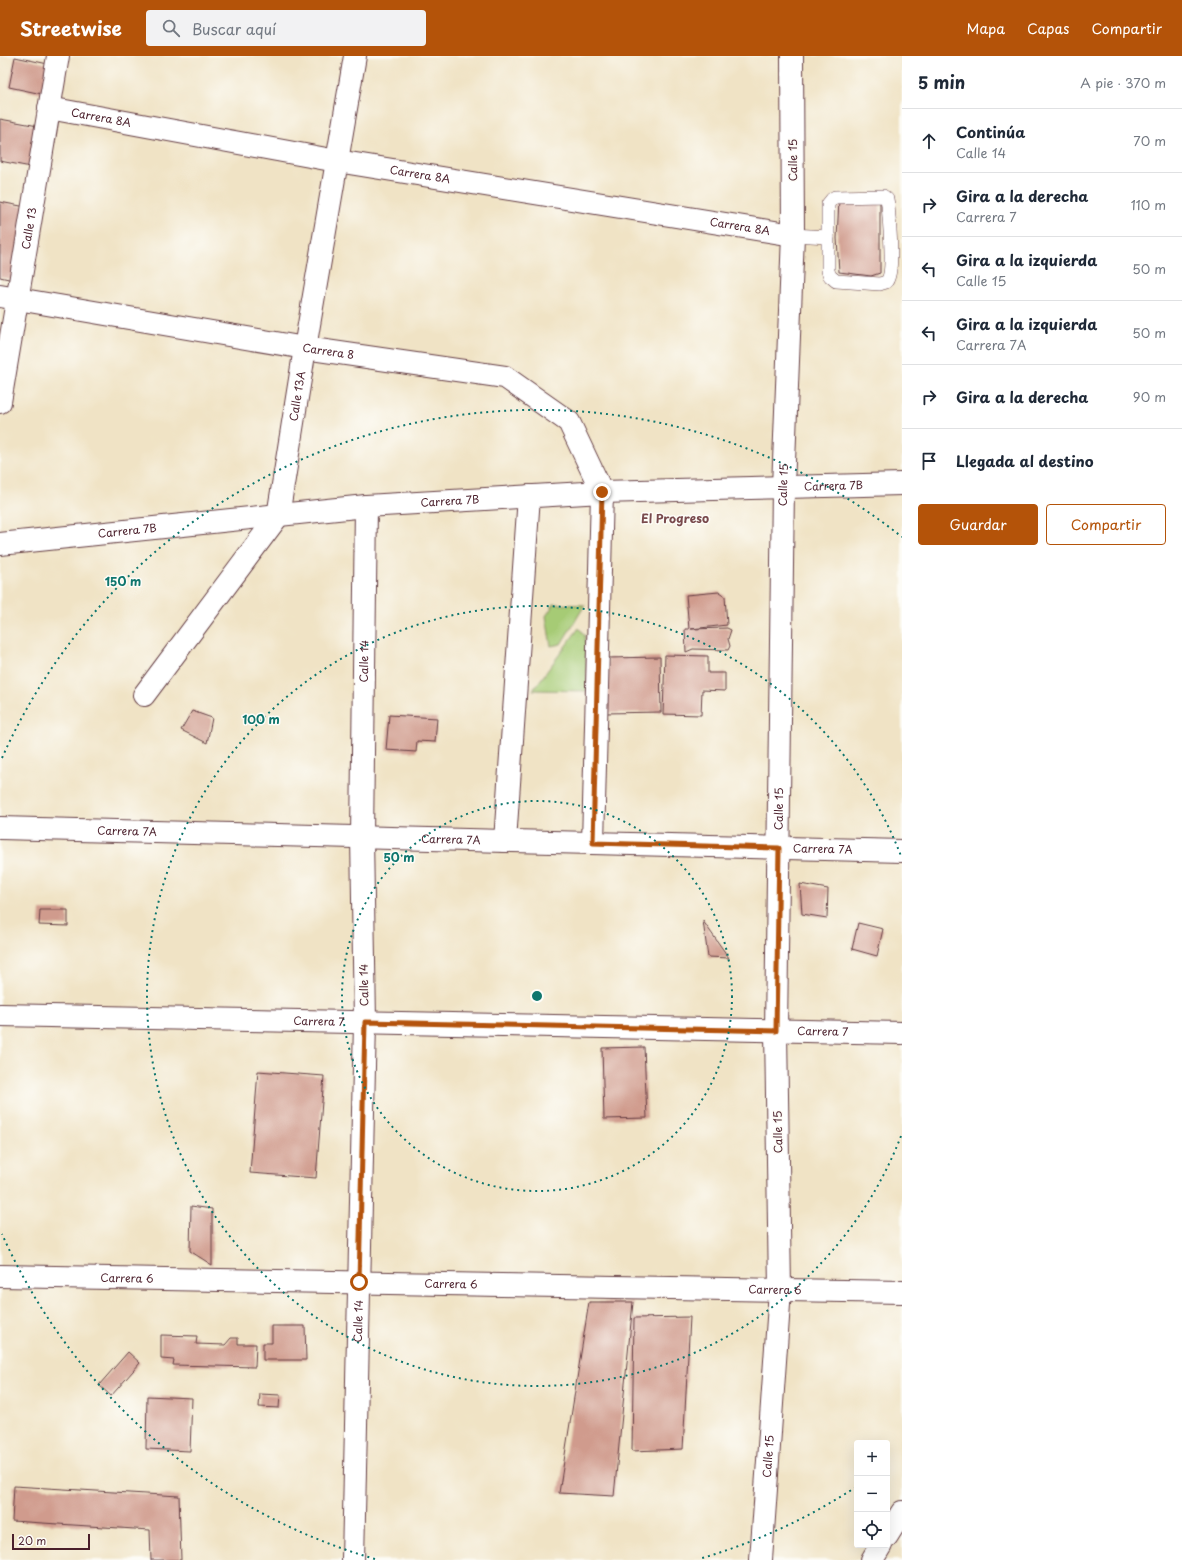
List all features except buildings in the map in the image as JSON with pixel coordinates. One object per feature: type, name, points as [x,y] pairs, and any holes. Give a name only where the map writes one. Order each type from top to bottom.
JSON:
[{"type":"street","name":"Calle 13","points":[[0,402],[9,297],[49,108],[58,56]]},
{"type":"street","name":"Calle 13A","points":[[144,695],[278,516],[304,348],[354,56]]},
{"type":"street","name":"Calle 15","points":[[761,1560],[780,1290],[776,1031],[783,487],[793,235],[792,56]]},
{"type":"street","name":"Carrera 8A","points":[[49,108],[337,161],[793,235]]},
{"type":"street","name":"Carrera 8","points":[[9,297],[304,348],[505,377],[569,422],[602,492]]},
{"type":"street","name":"Carrera 7B","points":[[0,544],[366,506],[602,492],[902,484]]},
{"type":"street","points":[[593,843],[602,492]]},
{"type":"street","points":[[505,841],[529,496]]},
{"type":"street","name":"Calle 14","points":[[353,1560],[365,1022],[362,837],[366,506]]},
{"type":"street","name":"Carrera 7A","points":[[0,828],[902,851]]},
{"type":"street","name":"Carrera 7","points":[[0,1015],[902,1033]]},
{"type":"street","name":"Carrera 6","points":[[0,1276],[902,1292]]},
{"type":"street","points":[[890,1531],[902,1512]]},
{"type":"street","points":[[872,1560],[880,1548]]},
{"type":"lane","points":[[883,196],[887,199],[897,243],[889,276],[886,282],[880,284],[836,281],[830,276],[828,271],[828,204],[835,197],[883,196]]},
{"type":"lane","points":[[793,235],[828,237]]},
{"type":"green space","points":[[554,604],[585,605],[561,644],[551,646],[546,616]]},
{"type":"green space","points":[[579,628],[585,636],[587,691],[533,690]]},
{"type":"district","name":"El Progreso","points":[[675,519]]},
{"type":"route","points":[[359,1282],[365,1022],[776,1031],[779,848],[593,843],[602,492]]}]
